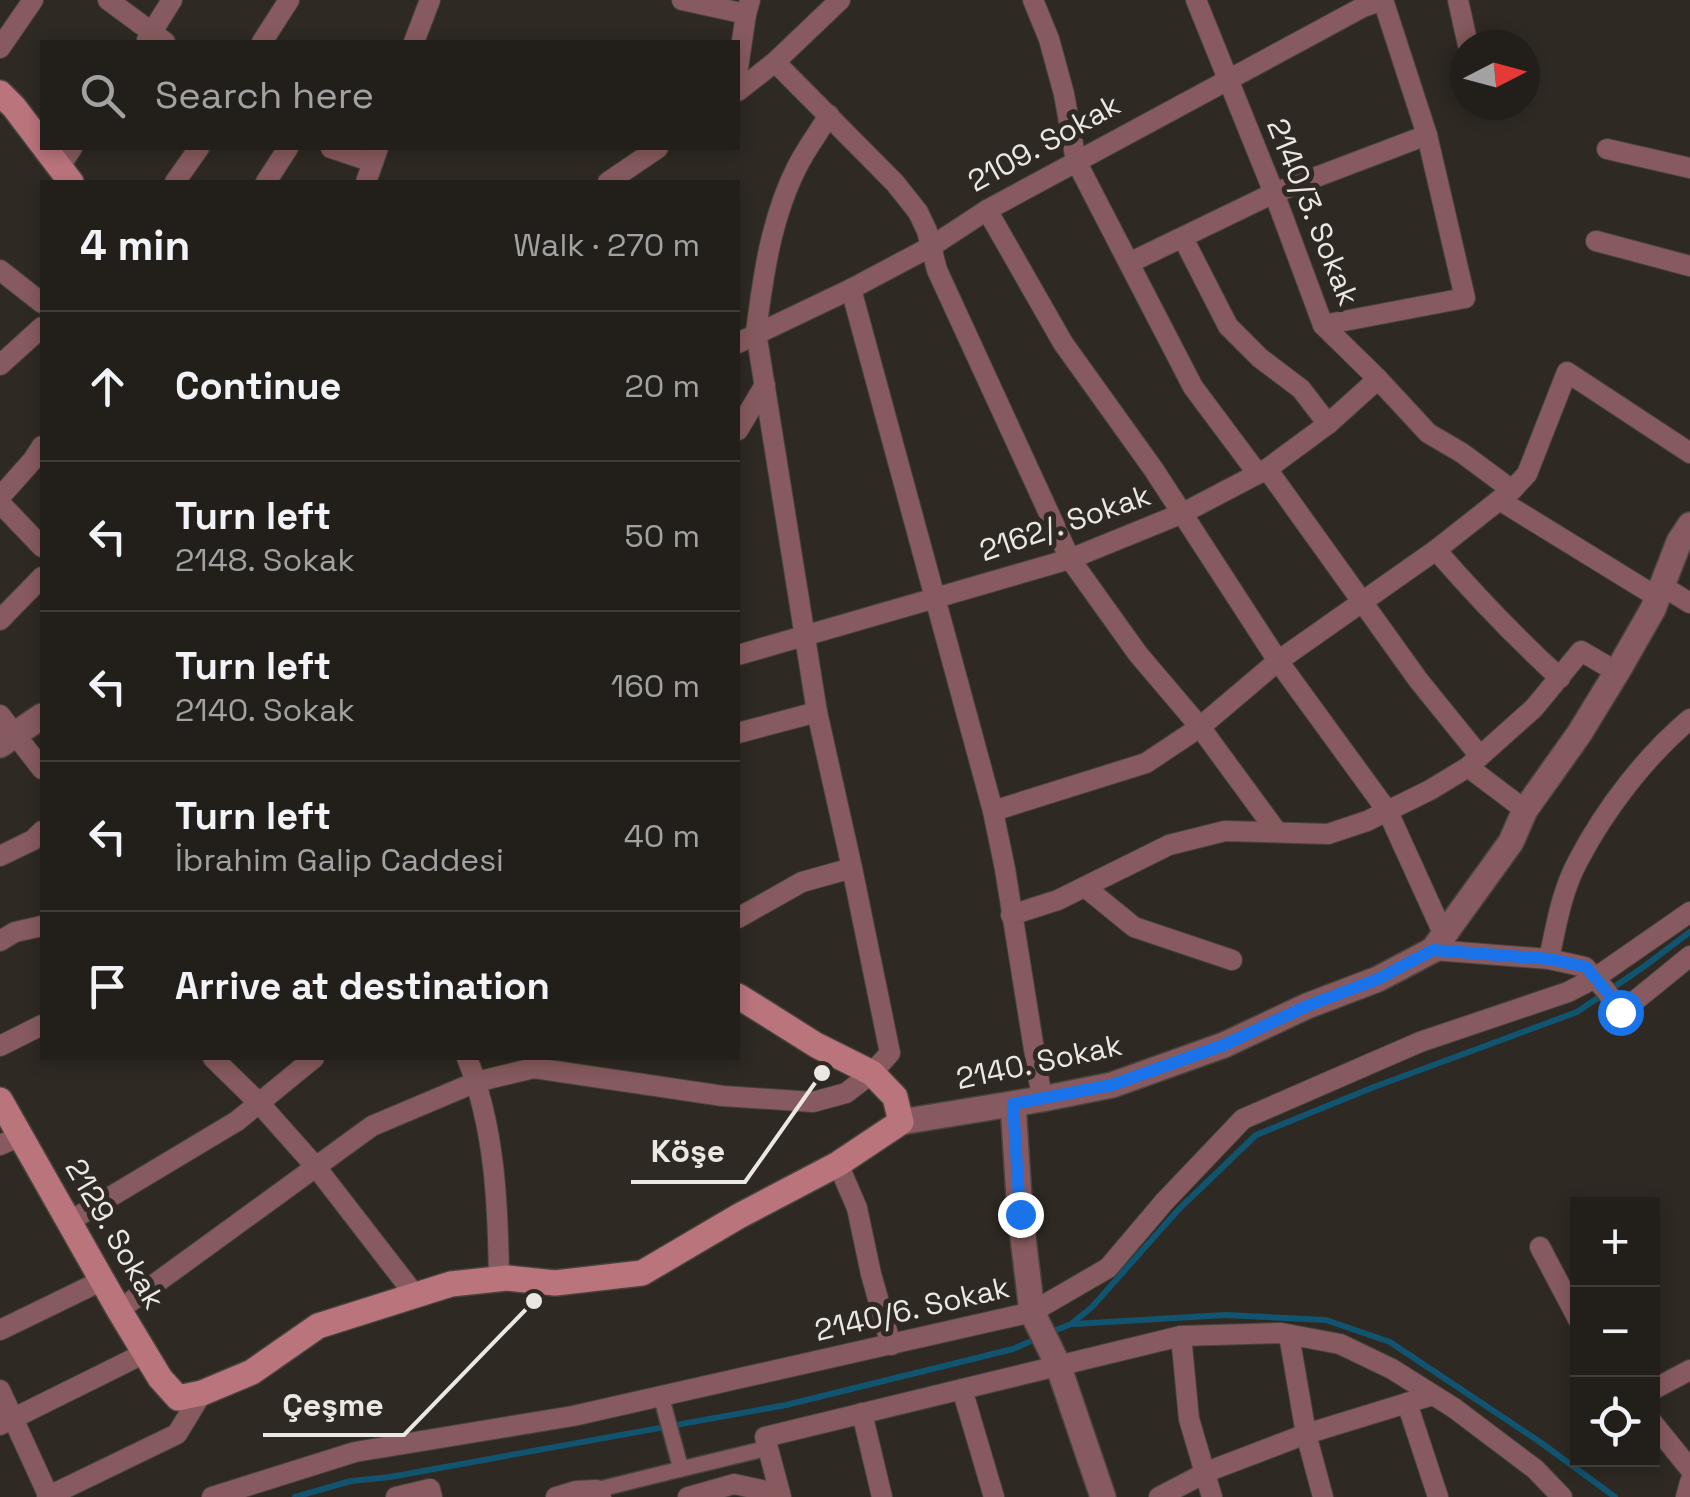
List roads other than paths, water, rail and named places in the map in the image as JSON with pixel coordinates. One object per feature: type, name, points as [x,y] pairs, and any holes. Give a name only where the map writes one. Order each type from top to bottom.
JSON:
[{"type":"main road","points":[[0,93],[40,137]]},
{"type":"main road","points":[[740,997],[872,1073],[895,1097],[901,1122]]},
{"type":"main road","name":"2129. Sokak","points":[[0,1100],[10,1141],[70,1222],[160,1378],[190,1396]]},
{"type":"main road","name":"2140. Sokak","points":[[190,1396],[252,1372],[318,1326],[450,1284],[499,1278],[556,1283],[642,1273],[838,1164],[901,1122]]},
{"type":"street","points":[[0,48],[34,0]]},
{"type":"street","points":[[108,0],[154,39],[172,0]]},
{"type":"street","points":[[263,40],[288,0]]},
{"type":"street","points":[[415,40],[430,0]]},
{"type":"street","points":[[682,0],[748,7],[740,56]]},
{"type":"street","points":[[740,90],[840,0]]},
{"type":"street","points":[[1033,0],[1064,94],[1076,162],[1192,387],[1362,604],[1474,761],[1525,810]]},
{"type":"street","name":"2140/3. Sokak","points":[[1196,0],[1323,325],[1428,433],[1462,453],[1507,496],[1659,591],[1690,603]]},
{"type":"street","points":[[1323,325],[1465,298],[1427,134],[1383,0]]},
{"type":"street","name":"2109. Sokak","points":[[747,338],[851,290],[932,246],[986,210],[1383,0]]},
{"type":"street","points":[[1458,0],[1465,30]]},
{"type":"street","points":[[775,62],[895,183],[918,212],[928,230],[937,270],[1070,560],[1277,832]]},
{"type":"street","points":[[119,1310],[372,1126],[476,1082],[534,1068],[723,1096],[813,1102],[846,1093],[890,1053],[816,712],[766,385],[747,338],[783,200],[797,166],[830,115]]},
{"type":"street","points":[[1128,264],[1274,193],[1427,134]]},
{"type":"street","points":[[176,180],[198,150]]},
{"type":"street","points":[[267,180],[287,150]]},
{"type":"street","points":[[336,150],[372,164]]},
{"type":"street","points":[[611,180],[655,150]]},
{"type":"street","points":[[1608,150],[1690,168]]},
{"type":"street","points":[[986,210],[1063,344],[1183,514],[1278,662],[1388,812],[1438,942],[1586,967],[1620,1012],[1690,956]]},
{"type":"street","points":[[1183,238],[1228,326],[1260,358],[1301,389],[1328,424]]},
{"type":"street","points":[[1596,241],[1690,266]]},
{"type":"street","points":[[0,270],[40,301]]},
{"type":"street","points":[[851,290],[993,811],[1042,1099]]},
{"type":"street","points":[[0,364],[40,329]]},
{"type":"street","points":[[993,811],[1146,762],[1200,727],[1278,662],[1507,496],[1527,474],[1567,372],[1690,452]]},
{"type":"street","name":"2162/. Sokak","points":[[740,654],[1070,560],[1183,514],[1262,472],[1328,424],[1378,379]]},
{"type":"street","points":[[740,427],[766,385]]},
{"type":"street","points":[[40,449],[0,500],[40,545]]},
{"type":"street","name":"2140. Sokak","points":[[901,1122],[1112,1085],[1224,1045],[1307,1006],[1378,979],[1438,942],[1511,842],[1525,810],[1617,672],[1690,525]]},
{"type":"street","points":[[1436,550],[1494,616],[1560,678]]},
{"type":"street","points":[[0,620],[40,579]]},
{"type":"street","points":[[1011,915],[1058,900],[1168,845],[1225,831],[1328,834],[1367,822],[1474,761],[1534,708],[1582,652],[1617,672]]},
{"type":"street","points":[[740,732],[816,712]]},
{"type":"street","points":[[40,717],[5,731],[40,767]]},
{"type":"street","points":[[1550,959],[1558,915],[1577,862],[1638,771],[1690,719]]},
{"type":"street","points":[[0,856],[40,833]]},
{"type":"street","points":[[740,917],[802,882],[852,868]]},
{"type":"street","points":[[1085,887],[1134,926],[1232,960]]},
{"type":"street","name":"2140/6. Sokak","points":[[212,1497],[355,1452],[572,1416],[1032,1312],[1108,1268],[1242,1119],[1420,1042],[1568,992],[1595,978],[1690,912]]},
{"type":"street","points":[[0,941],[15,932],[40,926]]},
{"type":"street","points":[[0,1046],[40,1025]]},
{"type":"street","points":[[215,1060],[316,1168],[415,1295]]},
{"type":"street","points":[[70,1222],[237,1120],[312,1060]]},
{"type":"street","points":[[468,1060],[488,1128],[498,1206],[499,1278]]},
{"type":"street","points":[[1013,1104],[1020,1214],[1032,1312],[1058,1365],[1103,1497]]},
{"type":"street","points":[[838,1164],[857,1208],[870,1274],[891,1344]]},
{"type":"street","points":[[1540,1247],[1570,1304]]},
{"type":"street","points":[[0,1330],[103,1280]]},
{"type":"street","points":[[688,1497],[734,1484],[780,1495],[765,1437],[1180,1336],[1230,1334],[1289,1335],[1340,1344],[1392,1369],[1454,1408],[1536,1469],[1562,1497]]},
{"type":"street","points":[[1289,1335],[1306,1434],[1323,1497]]},
{"type":"street","points":[[1180,1336],[1189,1418],[1212,1497]]},
{"type":"street","points":[[6,1422],[146,1353]]},
{"type":"street","points":[[1660,1386],[1690,1370]]},
{"type":"street","points":[[962,1389],[994,1497]]},
{"type":"street","points":[[0,1390],[6,1422],[48,1497],[177,1434],[190,1396]]},
{"type":"street","points":[[1159,1497],[1204,1473],[1306,1434],[1433,1394]]},
{"type":"street","points":[[661,1396],[681,1470]]},
{"type":"street","points":[[1407,1403],[1438,1497]]},
{"type":"street","points":[[862,1413],[882,1497]]},
{"type":"street","points":[[1660,1432],[1690,1469]]},
{"type":"street","points":[[556,1497],[576,1491],[599,1494],[768,1448]]},
{"type":"street","points":[[396,1497],[430,1489],[432,1497]]},
{"type":"waterway","points":[[1051,1332],[1071,1324],[1092,1307],[1179,1209],[1256,1135],[1577,1012],[1690,932]]},
{"type":"waterway","points":[[1074,1324],[1225,1315],[1326,1320],[1390,1342],[1615,1497]]},
{"type":"waterway","points":[[295,1497],[351,1481],[786,1405],[1013,1349],[1040,1337]]},
{"type":"place","name":"Köşe","points":[[822,1073]]},
{"type":"place","name":"Çeşme","points":[[534,1301]]}]
